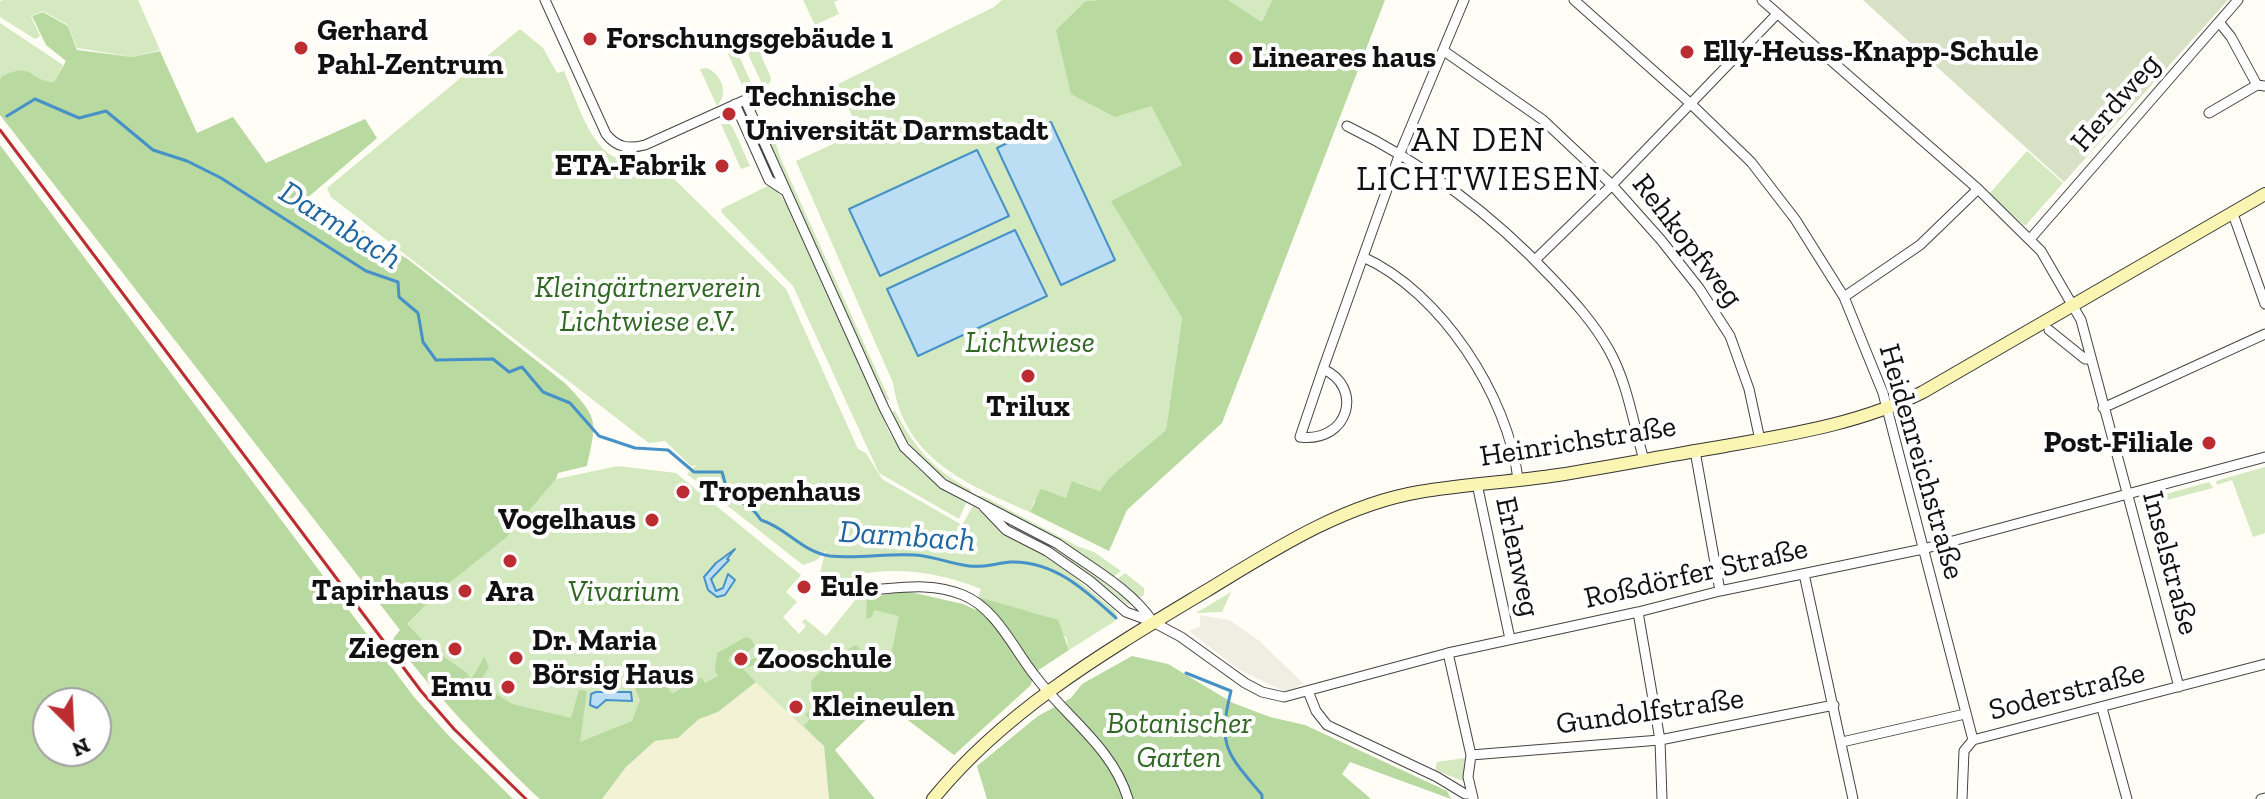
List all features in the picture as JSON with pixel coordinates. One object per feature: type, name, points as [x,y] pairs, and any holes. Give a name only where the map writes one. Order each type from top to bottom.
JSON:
[{"type":"main road","name":"Heinrichstraße","points":[[933,799],[975,754],[1048,692],[1153,622],[1240,570],[1349,512],[1418,492],[1760,440],[1836,424],[1887,409],[1923,392],[2265,194]]},
{"type":"street","points":[[545,0],[603,127],[614,143],[627,148],[645,145],[740,102],[786,192],[904,447],[943,484],[1058,544],[1141,603],[1153,622]]},
{"type":"street","points":[[1323,369],[1335,374],[1343,387],[1346,404],[1342,421],[1330,433],[1313,438],[1300,437],[1323,369],[1400,153],[1464,0]]},
{"type":"street","name":"Heidenreichstraße","points":[[1574,0],[1751,162],[1795,219],[1844,297],[1876,373],[1887,409],[1973,740]]},
{"type":"street","name":"Inselstraße","points":[[1762,0],[1978,189],[2041,251],[2081,320],[2179,687]]},
{"type":"street","name":"Herdweg","points":[[2031,238],[2238,0]]},
{"type":"street","points":[[1535,260],[1777,14]]},
{"type":"street","points":[[2209,113],[2261,86],[2219,22]]},
{"type":"street","name":"Rehkopfweg","points":[[1444,51],[1543,120],[1612,185],[1699,288],[1730,336],[1749,389],[1760,440]]},
{"type":"street","points":[[1347,126],[1400,153],[1478,209],[1535,260],[1581,308],[1609,350],[1629,397],[1644,460]]},
{"type":"street","points":[[1844,297],[1920,245],[1978,189]]},
{"type":"street","points":[[2233,214],[2265,304]]},
{"type":"street","points":[[1363,257],[1422,299],[1462,345],[1499,408],[1511,442],[1518,479]]},
{"type":"street","points":[[2049,330],[2085,359],[2091,359]]},
{"type":"street","points":[[2103,408],[2265,334]]},
{"type":"street","points":[[1695,451],[1720,591]]},
{"type":"street","name":"Roßdörfer Straße","points":[[984,507],[1006,530],[1047,551],[1090,581],[1126,612],[1181,637],[1262,692],[1284,697],[1448,653],[1923,549],[2265,457]]},
{"type":"street","name":"Erlenweg","points":[[1477,484],[1510,639]]},
{"type":"street","points":[[1804,574],[1853,799]]},
{"type":"street","points":[[835,590],[849,592],[922,586],[965,596],[993,618],[1048,692],[1089,735],[1112,766],[1128,799]]},
{"type":"street","points":[[1638,612],[1660,740],[1662,799]]},
{"type":"street","points":[[1308,691],[1316,711],[1327,725],[1472,796],[1468,777],[1471,755],[1448,653]]},
{"type":"street","name":"Soderstraße","points":[[1973,740],[2265,664]]},
{"type":"street","name":"Gundolfstraße","points":[[1471,755],[1660,740],[1834,705]]},
{"type":"street","points":[[2102,708],[2127,799]]},
{"type":"street","points":[[1842,742],[1965,714]]},
{"type":"street","points":[[1962,799],[1964,751],[1973,740]]},
{"type":"shaded area","points":[[1200,615],[1229,620],[1257,639],[1303,683],[1283,691],[1238,669],[1189,631],[1200,626]]},
{"type":"shaded area","points":[[756,682],[824,746],[829,799],[602,799],[626,767],[655,741],[678,738],[699,719],[718,712]]},
{"type":"green space","points":[[138,0],[160,50],[132,57],[77,48],[68,25],[43,11],[31,16],[40,36],[35,39],[0,17],[0,1]]},
{"type":"green space","points":[[803,0],[838,0],[834,2],[839,14],[815,25]]},
{"type":"green space","name":"Lichtwiese","points":[[1002,0],[1100,0],[1086,1],[1151,106],[1182,165],[1112,201],[1182,318],[1166,430],[1110,477],[1100,491],[1073,481],[1066,498],[1034,501],[1030,512],[984,491],[942,466],[910,431],[893,383],[796,161],[859,132],[838,84],[994,7]]},
{"type":"green space","points":[[1228,0],[1272,0],[1262,22]]},
{"type":"green space","points":[[1228,0],[1262,22],[1272,0],[1385,0],[1222,423],[1127,510],[1109,551],[1030,512],[1041,489],[1066,498],[1072,481],[1100,491],[1110,477],[1166,430],[1182,318],[1111,201],[1182,165],[1151,106],[1115,117],[1071,94],[1056,30],[1086,1]]},
{"type":"green space","points":[[1863,0],[2228,0],[2064,182]]},
{"type":"green space","points":[[43,12],[68,26],[77,50],[132,57],[160,51],[197,133],[233,117],[266,163],[365,119],[377,138],[299,205],[330,210],[409,260],[566,384],[590,413],[593,439],[587,466],[558,473],[506,538],[443,588],[407,624],[426,644],[467,673],[471,680],[484,657],[489,667],[479,683],[512,704],[571,718],[579,690],[587,691],[580,742],[632,721],[640,700],[635,688],[637,684],[668,687],[672,694],[682,688],[679,681],[702,678],[705,683],[718,676],[715,671],[717,653],[746,637],[755,646],[746,653],[730,656],[728,661],[735,667],[757,657],[757,664],[743,669],[756,682],[718,712],[699,719],[678,738],[655,741],[626,767],[602,799],[540,799],[532,792],[409,660],[393,639],[400,630],[0,115],[2,76],[20,70],[54,82],[66,61],[46,45],[32,16]]},
{"type":"green space","points":[[0,23],[63,65],[54,82],[42,81],[34,75],[3,76],[0,80]]},
{"type":"green space","name":"Kleingärtnerverein Lichtwiese e.V.","points":[[520,29],[543,48],[557,73],[564,71],[586,124],[602,148],[624,160],[653,161],[672,168],[668,173],[786,289],[858,449],[866,453],[882,479],[962,525],[973,506],[1056,562],[1114,610],[1117,615],[1115,621],[1069,650],[1066,637],[1007,606],[978,597],[981,589],[955,580],[911,572],[882,571],[832,585],[819,576],[826,550],[817,560],[803,565],[687,474],[697,465],[691,466],[665,441],[649,443],[331,197],[327,188]]},
{"type":"green space","points":[[755,41],[771,78],[770,83],[763,86],[743,43]]},
{"type":"green space","points":[[735,47],[752,90],[743,87],[728,54]]},
{"type":"green space","points":[[707,68],[717,75],[722,85],[723,96],[717,106],[700,69]]},
{"type":"green space","points":[[769,123],[781,159],[890,401],[885,398],[762,126]]},
{"type":"green space","points":[[721,124],[730,124],[733,128],[750,166],[741,169]]},
{"type":"green space","points":[[0,145],[414,697],[513,799],[0,799]]},
{"type":"green space","points":[[2027,151],[2063,183],[2025,226],[1989,194]]},
{"type":"green space","points":[[768,186],[776,190],[785,202],[890,434],[924,473],[966,503],[959,519],[879,473],[793,286],[722,213],[721,209]]},
{"type":"green space","points":[[894,409],[925,456],[945,474],[971,490],[971,494],[946,479],[916,451],[892,415]]},
{"type":"green space","name":"Vivarium","points":[[618,466],[676,473],[801,575],[786,592],[797,602],[783,617],[799,634],[806,626],[802,622],[805,619],[826,636],[857,598],[904,596],[927,626],[820,743],[742,669],[535,777],[401,630],[443,588],[506,538],[556,479]]},
{"type":"green space","points":[[2265,467],[2265,533],[2253,537],[2232,480],[2217,485],[2216,481]]},
{"type":"green space","points":[[2209,482],[2213,488],[2152,504],[2151,498]]},
{"type":"green space","points":[[978,496],[1094,552],[1121,571],[1113,577],[1053,537],[977,499]]},
{"type":"green space","points":[[1013,526],[1064,553],[1131,603],[1128,605],[1062,555],[1012,529]]},
{"type":"green space","points":[[1125,573],[1144,588],[1144,595],[1140,598],[1117,579]]},
{"type":"green space","points":[[906,591],[976,610],[978,597],[1058,620],[1069,650],[1034,673],[1031,685],[954,755],[884,702],[835,750],[875,799],[829,799],[824,746],[804,726],[810,719],[805,715],[820,700],[812,689],[812,680],[839,654],[856,645],[880,667],[890,660],[899,616],[874,610],[872,617],[866,619],[867,598]]},
{"type":"green space","points":[[1231,592],[1222,612],[1196,613]]},
{"type":"green space","name":"Botanischer Garten","points":[[1132,656],[1168,664],[1233,703],[1270,717],[1305,725],[1447,791],[1451,799],[1350,762],[1342,774],[1371,799],[987,799],[977,766],[1038,716],[1071,698],[1082,684]]},
{"type":"green space","points":[[1465,758],[1463,781],[1435,770],[1437,762]]},
{"type":"water","points":[[1051,122],[1115,260],[1061,285],[997,148]]},
{"type":"water","points":[[977,150],[1009,216],[880,276],[849,209]]},
{"type":"water","points":[[1015,230],[1047,296],[918,356],[887,289]]},
{"type":"water","points":[[735,549],[711,579],[716,591],[723,588],[728,574],[735,580],[725,595],[717,597],[708,590],[704,577]]},
{"type":"water","points":[[631,692],[632,701],[606,700],[597,708],[590,705],[591,694]]},
{"type":"waterway","name":"Darmbach","points":[[7,116],[35,99],[79,118],[106,111],[153,150],[187,161],[221,178],[366,271],[398,282],[399,297],[418,313],[423,342],[436,360],[493,359],[509,372],[522,367],[543,392],[570,403],[599,436],[635,448],[668,450],[694,472],[722,472],[729,497],[748,506],[761,520],[779,528],[811,550],[841,557],[922,556],[974,566],[1027,563],[1056,572],[1069,580],[1116,618]]},
{"type":"waterway","name":"Darmbach","points":[[1186,673],[1231,691],[1225,725],[1228,748],[1262,799]]},
{"type":"railway","points":[[0,130],[421,691],[454,729],[526,799]]},
{"type":"place","name":"Forschungsgebäude 1","points":[[590,39]]},
{"type":"place","name":"Gerhard Pahl-Zentrum","points":[[301,48]]},
{"type":"place","name":"Elly-Heuss-Knapp-Schule","points":[[1687,52]]},
{"type":"place","name":"Lineares haus","points":[[1236,58]]},
{"type":"place","name":"Technische Universität Darmstadt","points":[[729,114]]},
{"type":"place","name":"ETA-Fabrik","points":[[722,166]]},
{"type":"place","name":"Trilux","points":[[1028,376]]},
{"type":"place","name":"Post-Filiale","points":[[2209,443]]},
{"type":"place","name":"Tropenhaus","points":[[683,492]]},
{"type":"place","name":"Vogelhaus","points":[[652,520]]},
{"type":"place","name":"Ara","points":[[510,561]]},
{"type":"place","name":"Eule","points":[[804,587]]},
{"type":"place","name":"Tapirhaus","points":[[465,591]]},
{"type":"place","name":"Ziegen","points":[[455,649]]},
{"type":"place","name":"Dr. Maria Börsig Haus","points":[[516,658]]},
{"type":"place","name":"Zooschule","points":[[741,659]]},
{"type":"place","name":"Emu","points":[[508,687]]},
{"type":"place","name":"Kleineulen","points":[[796,707]]},
{"type":"district","name":"AN DEN LICHTWIESEN","points":[[1479,160]]}]
